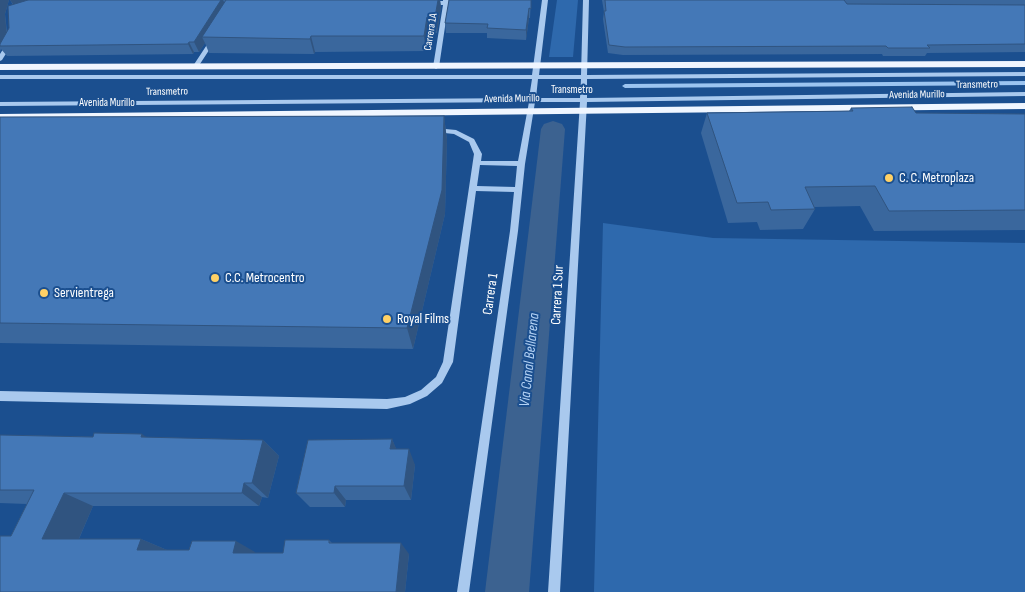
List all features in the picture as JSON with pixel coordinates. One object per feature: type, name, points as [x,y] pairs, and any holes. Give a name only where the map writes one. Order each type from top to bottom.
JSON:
[{"type":"main road","points":[[0,67],[583,67],[1025,64]]},
{"type":"main road","name":"Avenida Murillo","points":[[0,117],[1025,106]]},
{"type":"street","name":"Carrera 1","points":[[463,592],[545,0]]},
{"type":"street","name":"Carrera 1 Sur","points":[[554,592],[583,111],[586,0]]},
{"type":"street","points":[[426,3],[446,1]]},
{"type":"street","name":"Carrera 1A","points":[[436,67],[446,1]]},
{"type":"street","points":[[196,66],[215,36]]},
{"type":"street","points":[[0,59],[12,37]]},
{"type":"street","name":"Transmetro","points":[[0,77],[583,77],[1025,74]]},
{"type":"street","name":"Transmetro","points":[[0,104],[583,100],[1025,94]]},
{"type":"street","points":[[0,396],[387,404],[406,401],[424,393],[439,380],[448,362],[477,163],[476,147],[464,135],[446,130],[426,130]]},
{"type":"street","points":[[477,163],[521,164]]},
{"type":"street","points":[[473,188],[518,190]]},
{"type":"shaded area","points":[[557,0],[578,0],[573,57],[549,57]]},
{"type":"shaded area","points":[[603,223],[713,238],[1025,243],[1025,592],[594,592]]},
{"type":"building","points":[[28,0],[221,0],[194,42],[189,42],[188,44],[0,46],[9,28],[8,6]]},
{"type":"building","points":[[226,0],[438,0],[435,17],[427,17],[424,36],[311,36],[310,39],[202,37]]},
{"type":"building","points":[[449,0],[531,0],[526,30],[487,28],[488,24],[445,23]]},
{"type":"building","points":[[605,0],[844,0],[847,4],[1025,5],[1025,44],[927,45],[930,48],[888,48],[886,46],[625,47],[609,45],[604,11],[606,11]]},
{"type":"building","points":[[912,107],[916,113],[1025,114],[1025,210],[889,211],[875,186],[805,187],[815,209],[771,210],[768,202],[737,203],[707,113],[853,111],[851,108]]},
{"type":"building","name":"C.C. Metrocentro","points":[[444,116],[442,190],[407,328],[0,323],[0,117]]},
{"type":"building","points":[[94,433],[142,434],[141,437],[263,440],[252,483],[244,483],[242,493],[64,493],[42,539],[141,539],[137,550],[189,550],[192,541],[236,541],[233,553],[283,553],[285,540],[329,540],[329,543],[401,543],[396,592],[0,592],[0,536],[11,536],[34,490],[0,490],[0,435],[93,437]]},
{"type":"building","points":[[392,439],[390,449],[409,449],[404,486],[335,486],[334,493],[296,493],[308,440]]},
{"type":"waterway","points":[[625,86],[1025,83]]},
{"type":"waterway","name":"Via Canal Bellarena","points":[[507,592],[553,129]]},
{"type":"place","name":"C. C. Metroplaza","points":[[889,178]]},
{"type":"place","name":"C.C. Metrocentro","points":[[215,278]]},
{"type":"place","name":"Servientrega","points":[[44,293]]},
{"type":"place","name":"Royal Films","points":[[387,319]]}]
